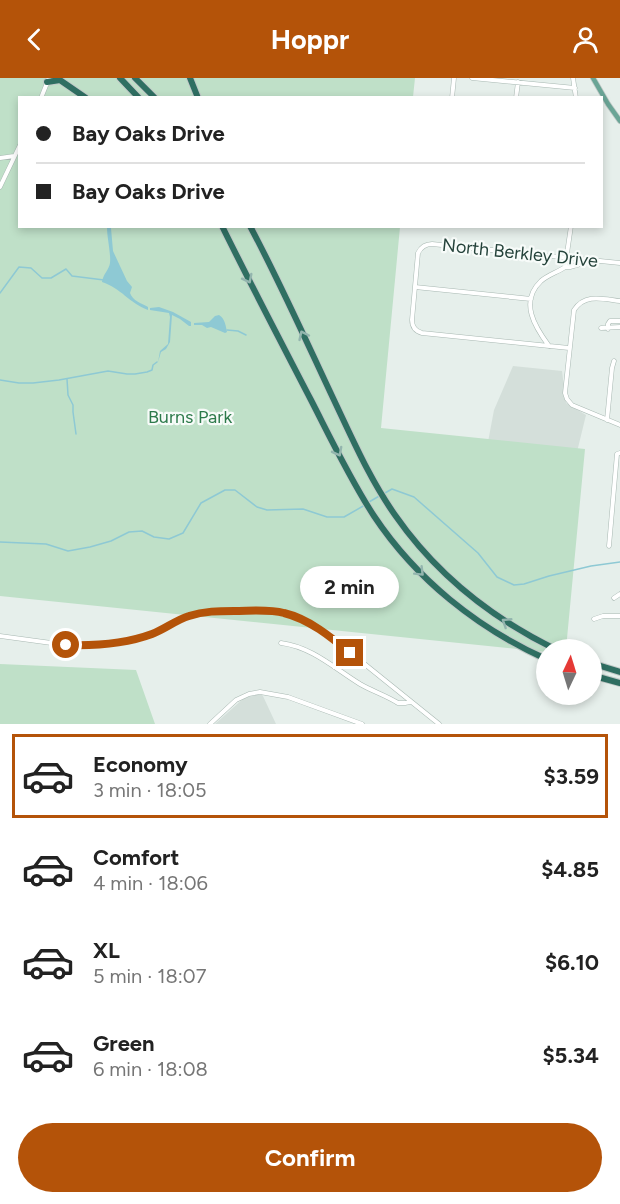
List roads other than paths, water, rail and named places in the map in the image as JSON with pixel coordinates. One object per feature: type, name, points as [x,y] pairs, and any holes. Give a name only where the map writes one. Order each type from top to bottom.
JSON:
[{"type":"highway","points":[[120,78],[137,96]]},
{"type":"highway","points":[[135,78],[153,96]]},
{"type":"highway","points":[[190,78],[197,96]]},
{"type":"highway","points":[[48,79],[58,79],[83,96]]},
{"type":"highway","points":[[223,228],[361,494],[390,537],[446,597],[500,636],[536,654]]},
{"type":"highway","points":[[251,228],[375,485],[388,506],[423,551],[447,576],[504,621],[536,639]]},
{"type":"highway","points":[[602,666],[620,672]]},
{"type":"highway","points":[[602,678],[620,683]]},
{"type":"main road","points":[[593,78],[603,96]]},
{"type":"main road","points":[[603,96],[620,121]]},
{"type":"street","points":[[452,96],[454,78]]},
{"type":"street","points":[[472,78],[575,88]]},
{"type":"street","points":[[573,78],[576,96]]},
{"type":"street","points":[[42,96],[48,79]]},
{"type":"street","points":[[516,96],[518,82]]},
{"type":"street","points":[[0,187],[18,149]]},
{"type":"street","points":[[0,158],[14,156]]},
{"type":"street","points":[[566,267],[571,228]]},
{"type":"street","name":"North Berkley Drive","points":[[415,287],[418,253],[425,245],[432,243],[620,263]]},
{"type":"street","points":[[549,346],[533,321],[531,299],[535,288],[542,280],[566,267],[597,260]]},
{"type":"street","points":[[531,299],[415,287],[413,326],[422,333],[569,348]]},
{"type":"street","points":[[620,300],[590,298],[577,305],[573,313],[566,397],[572,405],[620,425]]},
{"type":"street","points":[[608,329],[610,321],[620,321]]},
{"type":"street","points":[[601,328],[620,327]]},
{"type":"street","points":[[607,420],[614,361]]},
{"type":"street","points":[[609,546],[617,454],[620,453]]},
{"type":"street","points":[[614,598],[620,594]]},
{"type":"street","points":[[0,636],[66,645],[111,644],[150,635],[182,619],[203,613],[218,611],[281,612],[299,618],[331,637],[439,724]]},
{"type":"street","points":[[594,619],[603,616],[620,616]]},
{"type":"street","points":[[281,643],[304,649],[360,684],[398,702],[410,701]]},
{"type":"street","points":[[210,724],[236,700],[256,693],[288,697],[362,724]]},
{"type":"street","points":[[344,718],[344,724]]},
{"type":"water","points":[[107,228],[111,228],[113,251],[132,287],[131,296],[148,307],[148,310],[102,282],[110,263]]},
{"type":"water","points":[[159,307],[191,322],[191,326],[172,315],[170,342],[161,352],[158,362],[160,351],[168,344],[170,317],[169,313],[150,310],[150,308]]},
{"type":"water","points":[[219,315],[225,323],[227,332],[225,333],[211,327],[194,325],[194,323],[209,322]]},
{"type":"waterway","points":[[0,293],[19,267],[31,268],[42,278],[51,278],[66,269],[72,276],[104,280]]},
{"type":"waterway","points":[[227,330],[238,331],[246,335]]},
{"type":"waterway","points":[[0,380],[33,383],[108,371],[135,374],[152,370],[153,365],[157,362]]},
{"type":"waterway","points":[[67,379],[76,434]]},
{"type":"waterway","points":[[385,493],[392,489],[414,497],[478,553],[497,577],[514,585],[591,566],[620,562]]},
{"type":"waterway","points":[[0,542],[46,544],[68,551],[111,541],[129,532],[142,531],[154,537],[169,539],[183,533],[201,503],[225,490],[235,490],[257,507],[267,510],[303,509],[327,517],[344,517],[365,505]]},
{"type":"waterway","points":[[369,502],[381,495]]},
{"type":"park label","name":"Burns Park","points":[[190,417]]}]
